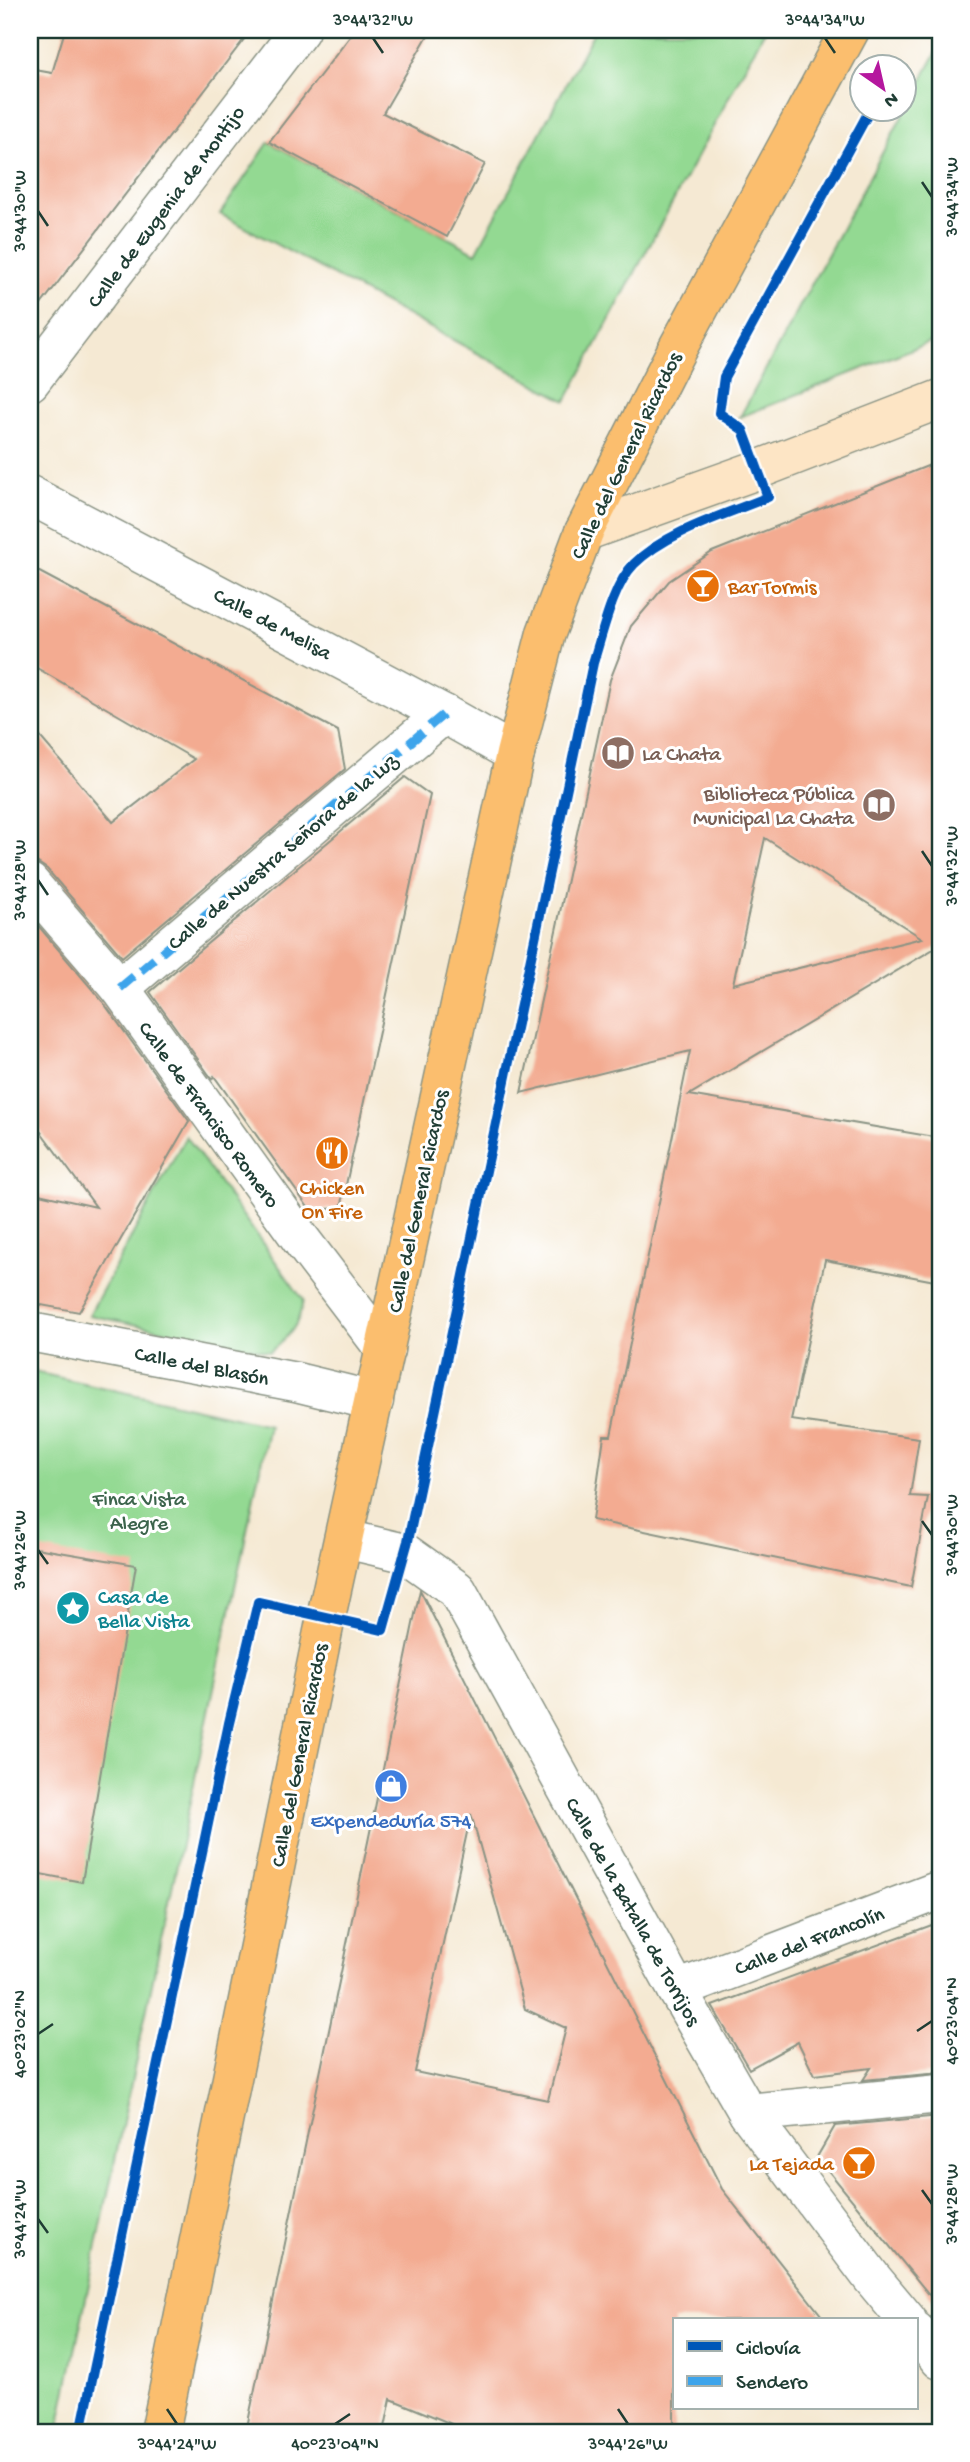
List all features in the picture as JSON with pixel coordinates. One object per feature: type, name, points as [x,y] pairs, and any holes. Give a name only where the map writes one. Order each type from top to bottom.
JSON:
[{"type":"main road","name":"Calle del General Ricardos","points":[[160,2432],[326,1616],[515,754],[546,633],[584,532],[675,353],[850,30]]},
{"type":"street","name":"Calle de Eugenia de Montijo","points":[[30,382],[300,30]]},
{"type":"street","points":[[584,532],[757,470],[940,399]]},
{"type":"street","name":"Calle de Melisa","points":[[30,495],[515,754]]},
{"type":"street","name":"Calle de Nuestra Señora de la Luz","points":[[120,988],[444,714]]},
{"type":"street","name":"Calle de Francisco Romero","points":[[30,883],[120,988],[302,1241],[385,1350]]},
{"type":"street","name":"Calle del Blasón","points":[[30,1332],[296,1382],[374,1401]]},
{"type":"street","name":"Calle de la Batalla de Torrijos","points":[[345,1539],[405,1553],[457,1590],[677,1990],[748,2113],[905,2318]]},
{"type":"street","name":"Calle del Francolín","points":[[677,1990],[940,1890]]},
{"type":"street","points":[[748,2113],[940,2094]]},
{"type":"street","points":[[918,2333],[940,2360]]},
{"type":"green space","points":[[595,30],[765,30],[566,401],[220,214],[269,142],[476,253]]},
{"type":"green space","points":[[940,46],[940,338],[740,417],[899,122],[918,122],[918,87]]},
{"type":"green space","points":[[186,1136],[303,1300],[292,1330],[270,1352],[89,1315]]},
{"type":"green space","name":"Finca Vista Alegre","points":[[30,1371],[269,1425],[58,2432],[30,2432]]},
{"type":"building","points":[[65,30],[251,30],[30,319],[30,69],[52,73]]},
{"type":"building","points":[[355,30],[431,30],[383,113],[485,164],[447,237],[269,142]]},
{"type":"building","points":[[940,461],[940,949],[937,947],[689,1095],[940,1138],[940,1282],[825,1260],[791,1420],[919,1438],[910,1496],[928,1497],[911,1587],[592,1520],[604,1436],[611,1436],[690,1051],[521,1093],[610,680],[631,626],[669,581],[712,552]],"holes":[[[765,838],[922,938],[733,984]]]},
{"type":"building","points":[[30,567],[338,731],[345,769],[122,957],[47,869],[38,863],[30,862],[30,725],[113,822],[194,759],[30,664]]},
{"type":"building","points":[[405,777],[430,795],[341,1208],[310,1210],[150,992]]},
{"type":"building","points":[[30,916],[103,1002],[189,1121],[79,1312],[30,1303],[30,1192],[96,1207],[30,1117]]},
{"type":"building","points":[[30,1547],[136,1565],[82,1882],[30,1872]]},
{"type":"building","points":[[420,1590],[722,2189],[823,2318],[673,2318],[674,2432],[471,2432],[391,2399],[384,2432],[246,2432]],"holes":[[[471,1814],[525,2009],[566,2028],[548,2100],[415,2072]]]},
{"type":"building","points":[[940,1922],[940,2073],[863,2080],[871,2068],[814,2075],[798,2042],[749,2069],[712,2006]]},
{"type":"building","points":[[940,2116],[940,2308],[817,2157],[835,2126]]},
{"type":"marked path","points":[[120,988],[444,714]]},
{"type":"cycle path","points":[[81,2432],[229,1723],[258,1602],[383,1630],[408,1541],[593,663],[604,625],[620,584],[634,564],[647,552],[697,525],[768,497],[743,430],[719,413],[724,377],[863,122]]},
{"type":"place","name":"Bar Tormis","points":[[703,586]]},
{"type":"place","name":"La Chata","points":[[618,753]]},
{"type":"place","name":"Biblioteca Pública Municipal La Chata","points":[[879,805]]},
{"type":"place","name":"Chicken On Fire","points":[[332,1153]]},
{"type":"place","name":"Casa de Bella Vista","points":[[73,1608]]},
{"type":"place","name":"Expendeduría 574","points":[[391,1786]]},
{"type":"place","name":"La Tejada","points":[[859,2163]]}]
